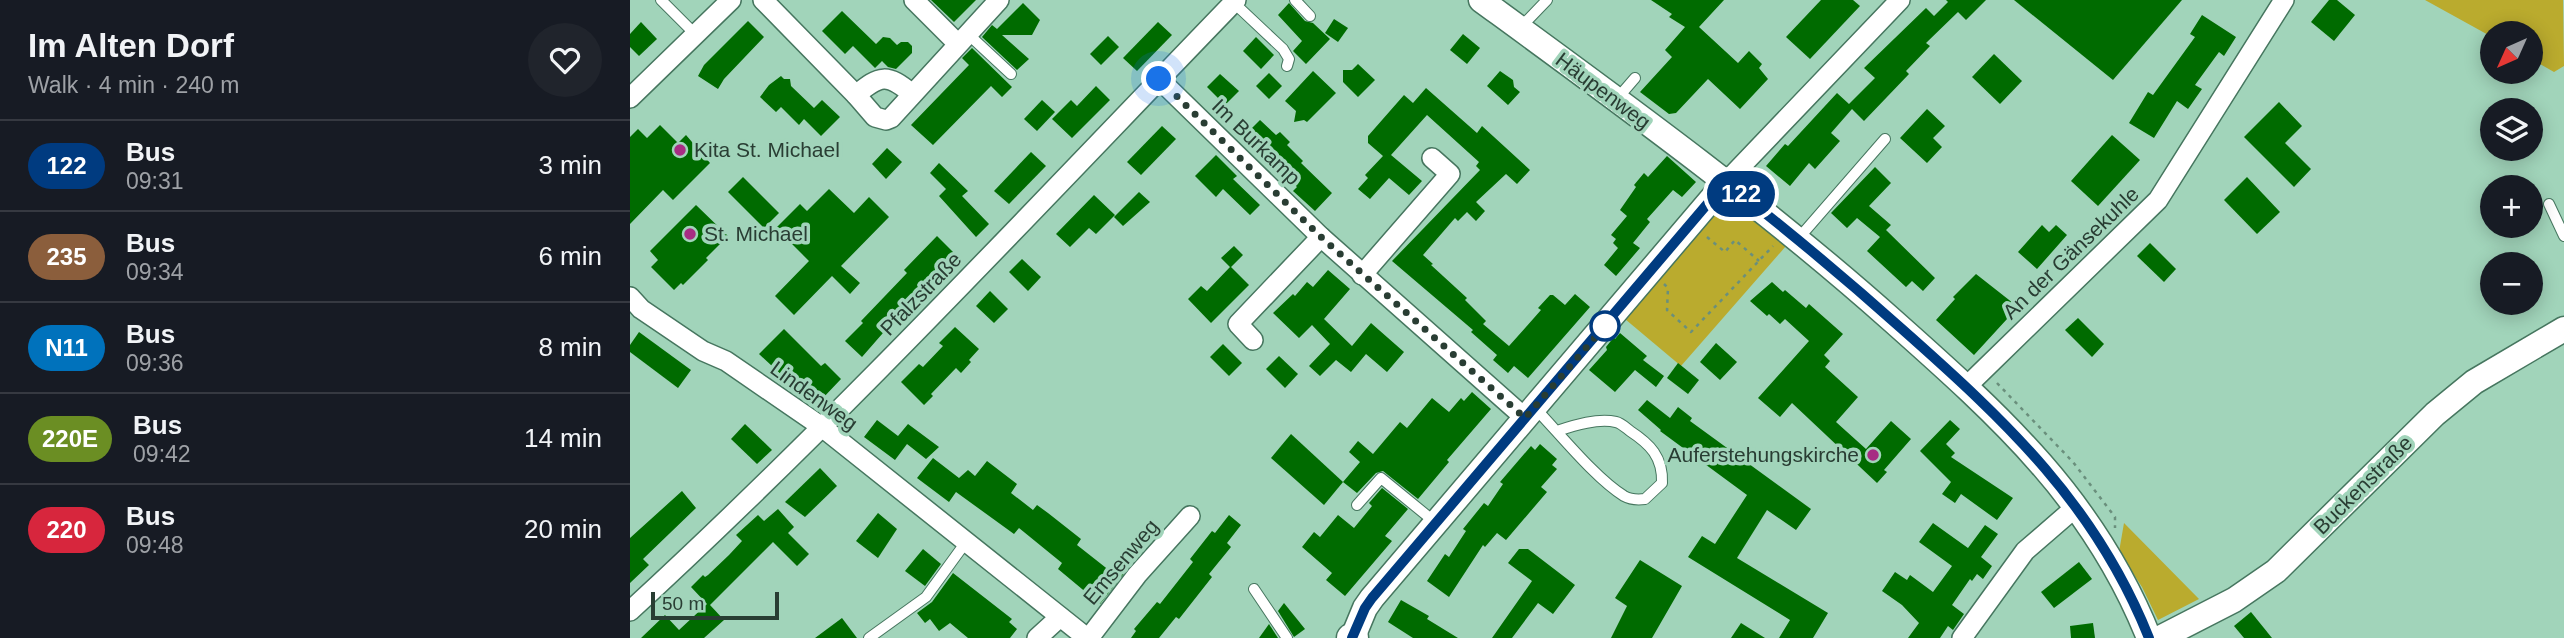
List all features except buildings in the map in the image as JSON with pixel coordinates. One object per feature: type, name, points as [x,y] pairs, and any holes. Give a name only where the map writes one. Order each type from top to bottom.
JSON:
[{"type":"street","points":[[630,98],[731,0]]},
{"type":"street","points":[[763,0],[875,117],[886,120],[903,107],[999,0]]},
{"type":"street","points":[[914,0],[963,39]]},
{"type":"street","name":"Häupenweg","points":[[1481,0],[1793,235],[1967,386],[2025,444],[2077,506],[2114,562],[2149,638]]},
{"type":"street","points":[[1353,638],[1372,598],[1726,182],[1900,0]]},
{"type":"street","name":"An der Gänsekuhle","points":[[1967,386],[2158,200],[2284,0]]},
{"type":"street","name":"Pfalzstraße","points":[[630,611],[822,427],[935,313],[1234,1]]},
{"type":"street","points":[[856,95],[875,80],[883,78],[891,80],[912,94]]},
{"type":"street","name":"Im Burkamp","points":[[1159,79],[1362,275],[1530,413]]},
{"type":"street","points":[[1362,275],[1450,174],[1432,158]]},
{"type":"street","points":[[1253,340],[1238,324],[1321,237]]},
{"type":"street","name":"Lindenweg","points":[[630,297],[641,309],[692,344],[726,361],[822,427],[1088,638]]},
{"type":"street","name":"Buckenstraße","points":[[2160,638],[2234,600],[2276,571],[2435,414],[2474,382],[2564,329]]},
{"type":"street","points":[[1962,638],[2025,551],[2077,506]]},
{"type":"street","name":"Emsenweg","points":[[1088,638],[1137,575],[1190,516]]},
{"type":"street","points":[[1037,638],[1060,617]]},
{"type":"lane","points":[[660,0],[695,34]]},
{"type":"lane","points":[[1295,0],[1310,16]]},
{"type":"lane","points":[[1520,28],[1547,0]]},
{"type":"lane","points":[[1234,1],[1283,50],[1289,59],[1287,66]]},
{"type":"lane","points":[[963,39],[1011,74]]},
{"type":"lane","points":[[1615,101],[1635,78]]},
{"type":"lane","points":[[1793,235],[1885,139]]},
{"type":"lane","points":[[2549,204],[2564,236]]},
{"type":"lane","points":[[1530,413],[1557,431],[1624,497],[1632,500],[1645,499],[1654,494],[1662,483],[1656,453],[1648,442],[1618,422],[1591,422],[1557,431]]},
{"type":"lane","points":[[1357,505],[1381,478],[1436,523]]},
{"type":"lane","points":[[869,638],[926,597],[966,542]]},
{"type":"lane","points":[[1254,590],[1287,638]]},
{"type":"path","points":[[1691,223],[1725,252],[1735,240],[1759,261]]},
{"type":"path","points":[[1651,272],[1668,288],[1667,310],[1691,332],[1759,261],[1793,235]]},
{"type":"shaded area","points":[[2425,0],[2563,0],[2564,66],[2554,72],[2543,66],[2543,21],[2480,21],[2480,30]]},
{"type":"shaded area","points":[[1728,199],[1786,246],[1681,366],[1625,319]]},
{"type":"shaded area","points":[[2124,523],[2199,599],[2158,620],[2142,587],[2119,552]]},
{"type":"bus line","name":"122","points":[[1352,638],[1372,598],[1726,182],[1845,278],[1967,386],[2025,444],[2077,506],[2114,562],[2149,638]]},
{"type":"place","name":"Kita St. Michael","points":[[680,150]]},
{"type":"place","name":"St. Michael","points":[[690,234]]},
{"type":"place","name":"Auferstehungskirche","points":[[1873,455]]},
{"type":"route","points":[[1159,79],[1362,275],[1525,418],[1605,326]]}]
